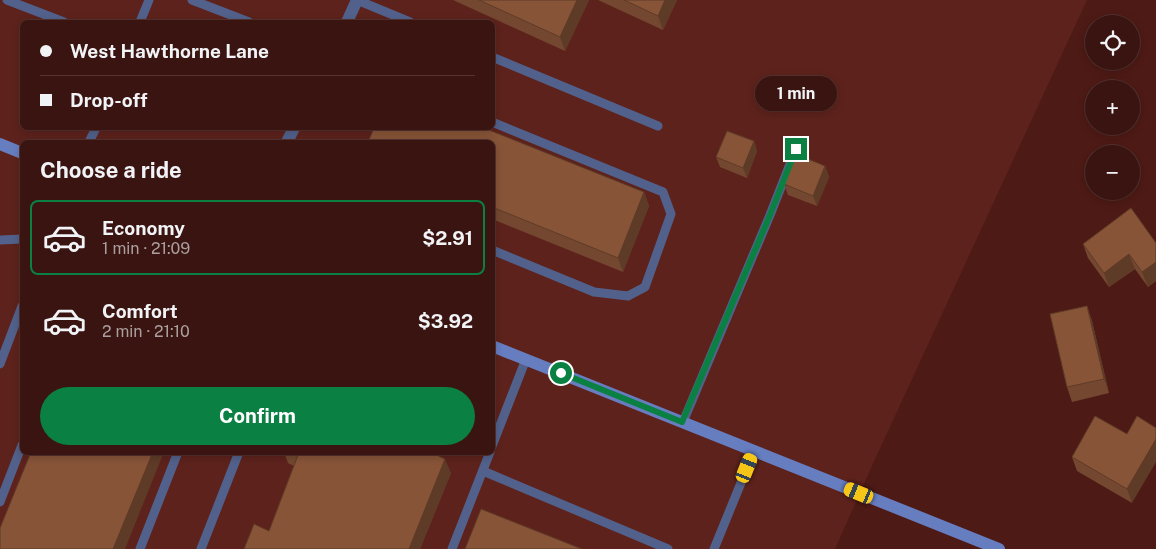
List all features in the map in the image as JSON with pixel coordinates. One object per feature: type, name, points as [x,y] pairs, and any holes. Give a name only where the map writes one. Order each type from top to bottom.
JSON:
[{"type":"street","points":[[348,20],[357,0]]},
{"type":"street","points":[[0,144],[20,153]]},
{"type":"street","points":[[495,347],[999,549]]},
{"type":"lane","points":[[7,0],[59,20]]},
{"type":"lane","points":[[141,20],[149,0]]},
{"type":"lane","points":[[192,0],[244,20]]},
{"type":"lane","points":[[357,0],[405,20]]},
{"type":"lane","points":[[495,58],[658,126]]},
{"type":"lane","points":[[495,123],[663,192],[671,214],[645,287],[628,296],[594,292],[495,251]]},
{"type":"lane","points":[[682,422],[796,149]]},
{"type":"lane","points":[[0,240],[20,239]]},
{"type":"lane","points":[[0,364],[20,311]]},
{"type":"lane","points":[[495,438],[526,359]]},
{"type":"lane","points":[[0,502],[20,450]]},
{"type":"lane","points":[[714,549],[754,451]]},
{"type":"lane","points":[[140,549],[177,455]]},
{"type":"lane","points":[[202,549],[237,455]]},
{"type":"lane","points":[[452,549],[489,455]]},
{"type":"lane","points":[[483,471],[668,549]]},
{"type":"shaded area","points":[[0,0],[1087,0],[835,549],[0,549]]},
{"type":"building","points":[[479,0],[577,0],[560,37]]},
{"type":"building","points":[[624,0],[665,0],[658,16]]},
{"type":"building","points":[[373,130],[489,130],[644,192],[618,258],[495,208],[495,140],[369,140]]},
{"type":"building","points":[[727,131],[754,141],[743,168],[716,157]]},
{"type":"building","points":[[796,154],[825,166],[813,196],[784,184]]},
{"type":"building","points":[[1131,208],[1156,243],[1156,262],[1142,272],[1129,254],[1104,273],[1083,244]]},
{"type":"building","points":[[1087,306],[1104,379],[1067,387],[1050,314]]},
{"type":"building","points":[[1095,416],[1127,434],[1137,416],[1156,428],[1156,439],[1127,489],[1072,457]]},
{"type":"building","points":[[30,455],[152,455],[113,549],[0,549],[0,528]]},
{"type":"building","points":[[298,455],[436,455],[445,459],[409,549],[244,549],[254,524],[269,531]]},
{"type":"building","points":[[481,509],[582,549],[465,549]]},
{"type":"route","points":[[561,373],[682,422],[796,149]]}]
